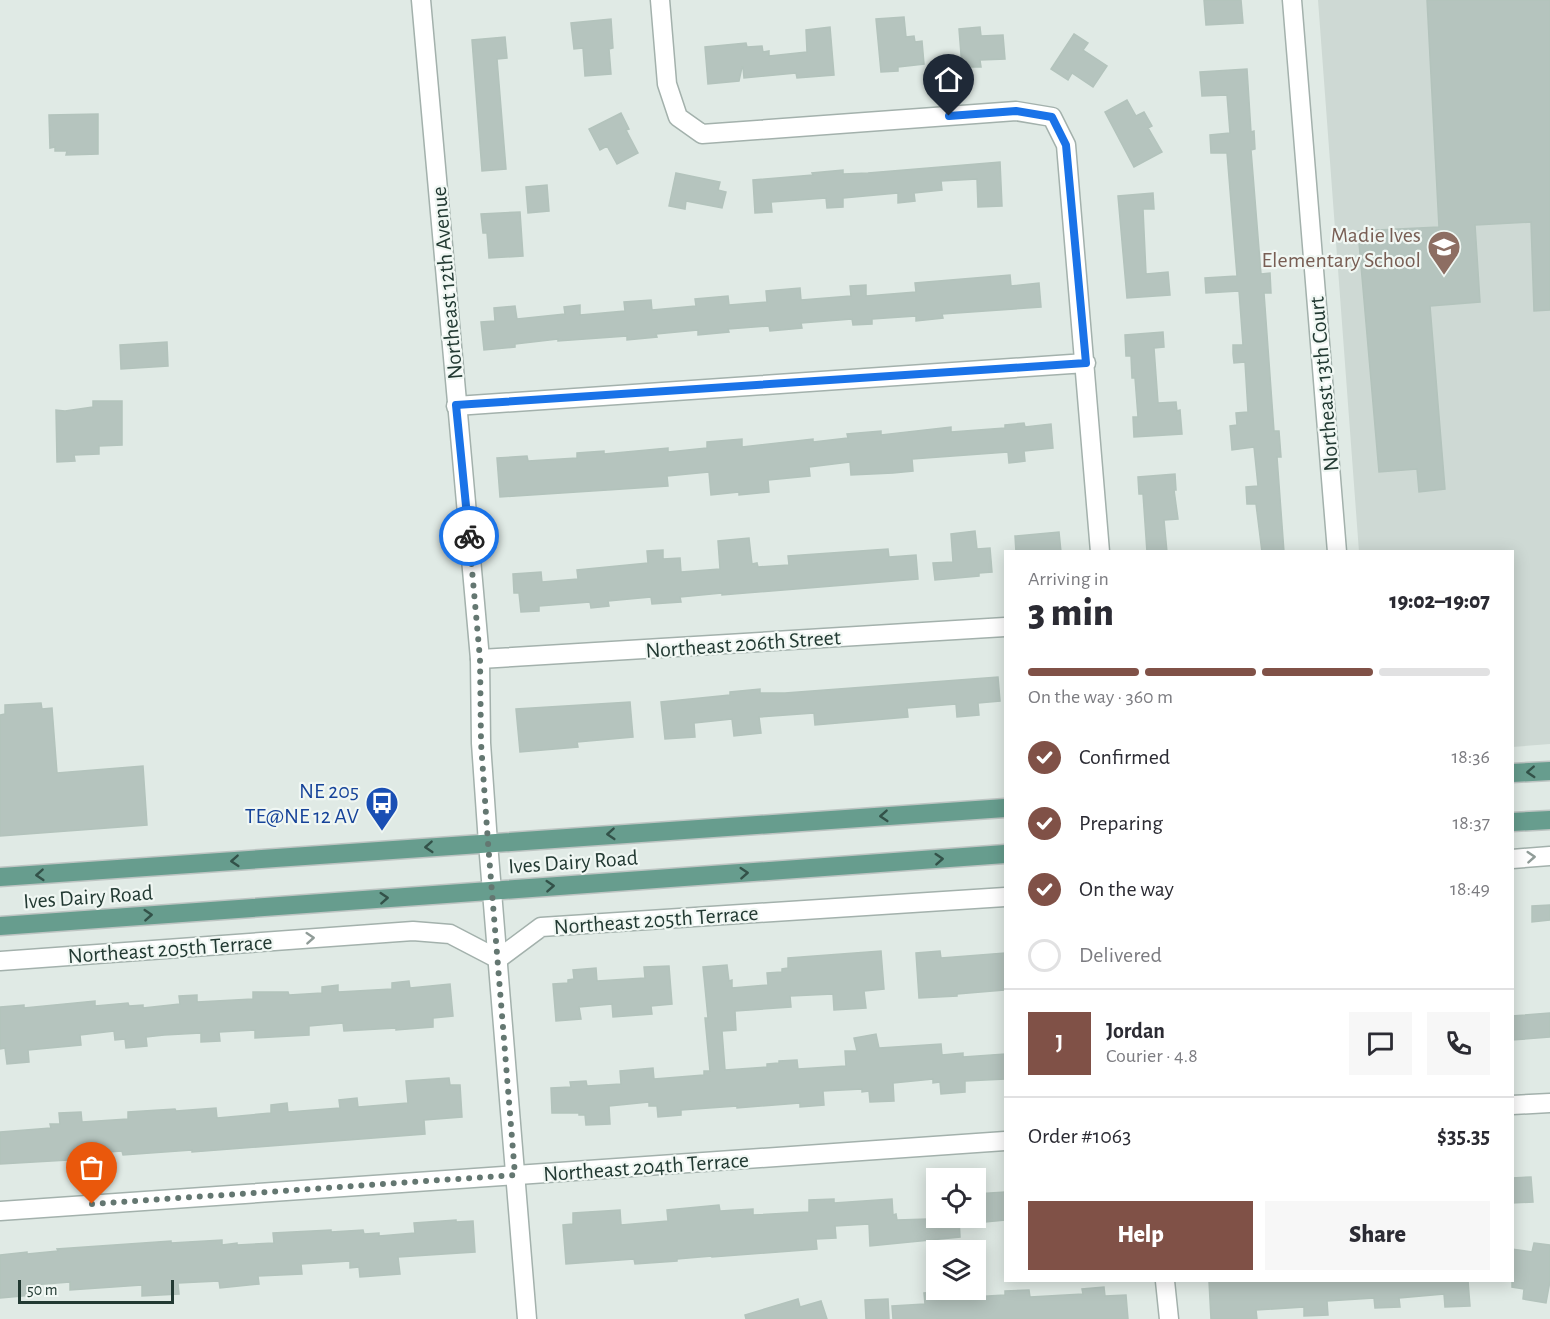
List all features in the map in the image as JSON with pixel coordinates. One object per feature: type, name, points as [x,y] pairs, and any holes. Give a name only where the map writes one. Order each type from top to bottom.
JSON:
[{"type":"main road","points":[[1514,773],[1550,771]]},
{"type":"main road","name":"Ives Dairy Road","points":[[0,878],[1004,808]]},
{"type":"main road","points":[[1514,822],[1550,820]]},
{"type":"main road","name":"Ives Dairy Road","points":[[0,926],[1004,854]]},
{"type":"street","name":"Northeast 12th Avenue","points":[[421,0],[480,659],[481,743],[488,843],[527,1319]]},
{"type":"street","points":[[660,0],[667,84],[678,117],[702,134],[1016,111],[1052,117],[1066,145],[1100,550]]},
{"type":"street","name":"Northeast 13th Court","points":[[1292,0],[1337,550]]},
{"type":"street","points":[[456,405],[1086,363]]},
{"type":"street","name":"Northeast 206th Street","points":[[480,659],[1004,627]]},
{"type":"street","points":[[1514,859],[1550,856]]},
{"type":"street","name":"Northeast 205th Terrace","points":[[0,961],[413,931],[450,934],[498,959],[541,927],[1004,897]]},
{"type":"street","points":[[1514,1105],[1550,1102]]},
{"type":"street","name":"Northeast 204th Terrace","points":[[0,1211],[1004,1141]]},
{"type":"street","points":[[1165,1282],[1169,1319]]},
{"type":"shaded area","name":"Madie Ives Elementary School","points":[[1318,0],[1550,0],[1550,744],[1514,747],[1514,550],[1359,550]]},
{"type":"building","points":[[1204,0],[1241,0],[1243,23],[1206,25]]},
{"type":"building","points":[[1427,0],[1550,0],[1550,310],[1534,311],[1531,222],[1475,225],[1480,302],[1430,306],[1445,489],[1419,492],[1417,469],[1379,472],[1358,231],[1439,227]]},
{"type":"building","points":[[904,17],[906,37],[914,36],[915,42],[922,41],[924,64],[898,67],[898,71],[881,72],[876,19]]},
{"type":"building","points":[[611,19],[613,48],[609,49],[611,74],[585,76],[583,48],[574,49],[571,23]]},
{"type":"building","points":[[830,27],[834,75],[797,78],[796,73],[744,78],[742,67],[739,81],[708,84],[705,47],[746,43],[747,47],[762,46],[763,52],[769,51],[769,56],[807,52],[806,30]]},
{"type":"building","points":[[980,27],[981,36],[1003,35],[1005,59],[980,60],[981,67],[962,67],[959,29]]},
{"type":"building","points":[[1074,34],[1088,43],[1083,50],[1107,66],[1093,87],[1072,73],[1068,80],[1051,69]]},
{"type":"building","points":[[505,37],[507,58],[497,59],[506,169],[482,171],[472,40]]},
{"type":"building","points":[[1247,69],[1251,132],[1254,131],[1255,149],[1251,150],[1261,274],[1270,273],[1271,293],[1264,293],[1274,431],[1279,431],[1281,457],[1277,457],[1284,550],[1262,550],[1256,504],[1247,504],[1246,487],[1258,486],[1254,447],[1232,450],[1230,426],[1237,425],[1236,413],[1248,412],[1245,362],[1234,363],[1233,354],[1233,345],[1243,345],[1239,291],[1206,293],[1205,278],[1237,276],[1227,153],[1211,153],[1210,135],[1230,133],[1227,95],[1202,96],[1200,72]]},
{"type":"building","points":[[1127,100],[1136,116],[1144,112],[1152,126],[1148,128],[1162,152],[1134,167],[1105,112]]},
{"type":"building","points":[[621,113],[629,129],[626,130],[638,153],[617,164],[607,146],[600,150],[589,129]]},
{"type":"building","points":[[98,114],[98,154],[66,155],[67,151],[55,151],[55,147],[50,148],[49,115]]},
{"type":"building","points":[[1000,162],[1002,206],[978,207],[977,179],[941,181],[942,190],[914,193],[915,201],[898,203],[898,193],[843,198],[843,207],[827,208],[826,198],[771,202],[772,212],[755,213],[753,180],[843,170],[843,174],[868,173]]},
{"type":"building","points":[[676,173],[720,182],[718,190],[726,192],[722,208],[686,201],[685,209],[669,206]]},
{"type":"building","points":[[547,185],[549,211],[528,213],[526,187]]},
{"type":"building","points":[[1153,193],[1154,209],[1143,209],[1146,274],[1168,272],[1170,295],[1127,298],[1118,196]]},
{"type":"building","points":[[520,212],[523,256],[489,258],[487,233],[483,233],[481,214]]},
{"type":"building","points":[[1010,275],[1011,286],[1039,283],[1041,307],[942,314],[943,318],[916,321],[916,316],[872,319],[872,324],[853,325],[852,319],[801,323],[802,328],[770,331],[769,326],[728,329],[729,332],[698,335],[698,330],[656,334],[657,337],[627,340],[627,336],[558,341],[558,339],[484,350],[481,322],[495,321],[494,308],[515,306],[517,319],[565,314],[564,307],[580,305],[580,315],[625,311],[624,302],[651,300],[652,310],[696,306],[695,299],[728,296],[729,305],[767,302],[766,291],[800,288],[801,300],[851,296],[850,286],[866,285],[866,296],[916,292],[915,283]]},
{"type":"building","points":[[1163,332],[1164,347],[1154,348],[1158,403],[1176,402],[1177,411],[1180,410],[1182,434],[1134,437],[1133,417],[1138,417],[1135,378],[1132,378],[1131,356],[1126,356],[1125,335]]},
{"type":"building","points":[[167,342],[168,366],[121,369],[120,345]]},
{"type":"building","points":[[93,401],[122,401],[122,445],[99,446],[99,454],[74,455],[75,461],[57,462],[56,410],[93,407]]},
{"type":"building","points":[[1024,423],[1025,427],[1051,424],[1053,448],[1024,451],[1025,461],[1009,463],[1008,452],[912,459],[913,471],[893,473],[851,475],[850,462],[809,467],[810,476],[768,480],[769,492],[739,495],[739,492],[711,495],[709,472],[667,476],[668,486],[500,497],[497,458],[527,456],[528,461],[577,458],[577,453],[604,451],[604,454],[668,448],[668,452],[707,448],[707,442],[742,439],[742,447],[813,439],[813,442],[848,438],[847,434],[881,431],[881,435],[951,427],[951,432],[1005,428],[1005,425]]},
{"type":"building","points":[[1175,474],[1176,490],[1174,490],[1178,519],[1164,520],[1167,550],[1147,550],[1143,494],[1139,494],[1138,477]]},
{"type":"building","points":[[975,531],[977,549],[990,548],[992,572],[979,573],[979,576],[935,580],[933,563],[953,562],[951,534]]},
{"type":"building","points":[[1059,532],[1061,550],[1016,550],[1015,536]]},
{"type":"building","points":[[749,538],[752,564],[757,563],[758,567],[789,565],[788,556],[888,549],[889,557],[916,555],[918,579],[680,597],[681,602],[652,604],[651,597],[608,601],[609,606],[591,608],[590,602],[539,606],[539,611],[521,612],[519,593],[514,593],[513,574],[541,572],[542,582],[578,579],[577,570],[648,563],[647,551],[663,550],[663,559],[680,558],[681,572],[720,569],[718,541]]},
{"type":"building","points":[[998,677],[1000,701],[978,703],[979,715],[957,717],[956,704],[907,708],[908,717],[815,725],[814,713],[759,717],[761,733],[734,736],[732,719],[694,723],[695,737],[665,739],[661,702],[730,695],[730,692],[760,689],[760,693],[785,693]]},
{"type":"building","points":[[630,702],[633,737],[577,742],[578,747],[520,752],[516,709]]},
{"type":"building","points":[[41,703],[42,709],[52,708],[57,773],[143,766],[147,825],[0,836],[0,715],[5,714],[5,705]]},
{"type":"building","points":[[1550,905],[1550,920],[1532,922],[1532,906]]},
{"type":"building","points":[[881,951],[884,989],[864,991],[866,1008],[834,1010],[833,994],[790,996],[791,1007],[735,1011],[736,1030],[722,1031],[725,1070],[767,1067],[767,1064],[779,1063],[779,1061],[797,1060],[798,1069],[846,1066],[845,1051],[857,1051],[854,1038],[876,1034],[879,1048],[941,1044],[942,1055],[963,1053],[963,1057],[1004,1054],[1004,1079],[965,1081],[965,1092],[941,1094],[940,1082],[933,1083],[933,1079],[893,1083],[894,1101],[870,1102],[869,1091],[862,1092],[862,1089],[823,1091],[824,1105],[800,1107],[800,1103],[681,1110],[681,1115],[658,1117],[657,1106],[649,1106],[649,1102],[609,1106],[610,1124],[586,1125],[585,1115],[552,1113],[551,1088],[571,1087],[570,1082],[586,1081],[587,1086],[621,1084],[620,1071],[653,1068],[654,1079],[704,1075],[704,1071],[710,1071],[703,967],[727,965],[732,988],[768,985],[767,973],[782,972],[782,969],[788,968],[788,958]]},
{"type":"building","points":[[940,951],[941,958],[1004,953],[1004,990],[919,998],[916,953]]},
{"type":"building","points":[[669,966],[672,1004],[651,1006],[652,1014],[613,1017],[612,1004],[579,1007],[581,1019],[556,1021],[553,984],[568,983],[568,980],[574,979],[573,970],[596,968],[597,981],[645,978],[644,967]]},
{"type":"building","points":[[409,981],[410,988],[450,984],[453,1016],[433,1018],[433,1027],[396,1030],[396,1028],[344,1031],[343,1023],[309,1026],[309,1035],[255,1038],[255,1030],[219,1032],[220,1041],[201,1042],[201,1033],[164,1035],[146,1037],[147,1046],[126,1048],[125,1039],[115,1040],[114,1031],[80,1035],[81,1045],[28,1050],[29,1062],[7,1064],[5,1048],[0,1049],[0,1007],[24,1005],[24,1008],[95,1001],[95,1006],[128,1003],[129,1006],[143,1005],[143,1008],[180,1004],[179,996],[197,995],[197,1002],[253,999],[253,992],[288,992],[289,995],[322,993],[322,987],[338,985],[338,992],[392,989],[392,983]]},
{"type":"building","points":[[1550,1013],[1550,1037],[1514,1040],[1514,1016]]},
{"type":"building","points":[[449,1078],[450,1085],[460,1085],[462,1117],[424,1120],[425,1134],[192,1152],[192,1150],[123,1155],[122,1151],[68,1155],[68,1160],[0,1164],[0,1132],[51,1128],[50,1124],[60,1124],[59,1113],[81,1112],[82,1122],[128,1119],[128,1112],[175,1109],[176,1111],[216,1108],[217,1118],[271,1113],[271,1105],[287,1103],[288,1112],[340,1108],[339,1100],[357,1098],[358,1107],[408,1103],[406,1081]]},
{"type":"building","points":[[1531,1177],[1533,1202],[1514,1203],[1514,1178]]},
{"type":"building","points":[[1004,1192],[1004,1220],[986,1222],[986,1193]]},
{"type":"building","points":[[834,1199],[834,1203],[892,1199],[893,1215],[896,1214],[897,1220],[926,1219],[926,1228],[960,1228],[960,1237],[870,1246],[869,1224],[835,1226],[836,1238],[816,1239],[817,1249],[635,1264],[634,1259],[566,1264],[563,1225],[573,1224],[573,1213],[620,1210],[621,1225],[668,1221],[667,1210],[719,1205],[720,1211],[753,1209],[753,1215],[809,1212],[809,1200]]},
{"type":"building","points":[[456,1220],[456,1222],[473,1221],[475,1252],[398,1257],[400,1274],[360,1277],[359,1267],[350,1268],[350,1261],[301,1264],[302,1274],[258,1276],[259,1284],[220,1288],[219,1281],[178,1283],[179,1294],[142,1296],[142,1285],[70,1290],[70,1282],[32,1285],[33,1295],[0,1298],[0,1255],[171,1241],[171,1243],[222,1240],[222,1245],[274,1243],[273,1233],[331,1230],[331,1232],[363,1230],[364,1234],[379,1233],[379,1236],[415,1233],[414,1223]]},
{"type":"building","points":[[1534,1243],[1550,1245],[1550,1281],[1546,1303],[1523,1299],[1524,1289],[1512,1287],[1514,1249],[1532,1252]]},
{"type":"building","points":[[1209,1282],[1468,1282],[1470,1306],[1445,1307],[1444,1294],[1399,1298],[1400,1307],[1375,1308],[1374,1298],[1327,1301],[1328,1315],[1304,1316],[1304,1307],[1256,1310],[1257,1319],[1211,1319]]},
{"type":"building","points":[[1104,1287],[1105,1296],[1126,1295],[1128,1319],[893,1319],[892,1306],[925,1304],[924,1293],[926,1293],[926,1300],[986,1300],[986,1296],[1005,1295],[1005,1291],[1029,1290],[1030,1297],[1083,1294],[1082,1289]]},
{"type":"building","points":[[798,1299],[800,1307],[821,1301],[827,1319],[746,1319],[745,1315]]},
{"type":"building","points":[[888,1299],[889,1319],[866,1319],[865,1300]]},
{"type":"way so far","points":[[92,1204],[515,1175],[488,843],[481,743],[480,659],[469,536]]},
{"type":"place","name":"Madie Ives Elementary School","points":[[1444,276]]},
{"type":"place","name":"NE 205 TE@NE 12 AV","points":[[382,832]]},
{"type":"route","points":[[469,536],[456,405],[1086,363],[1066,145],[1052,117],[1016,111],[949,116]]}]
